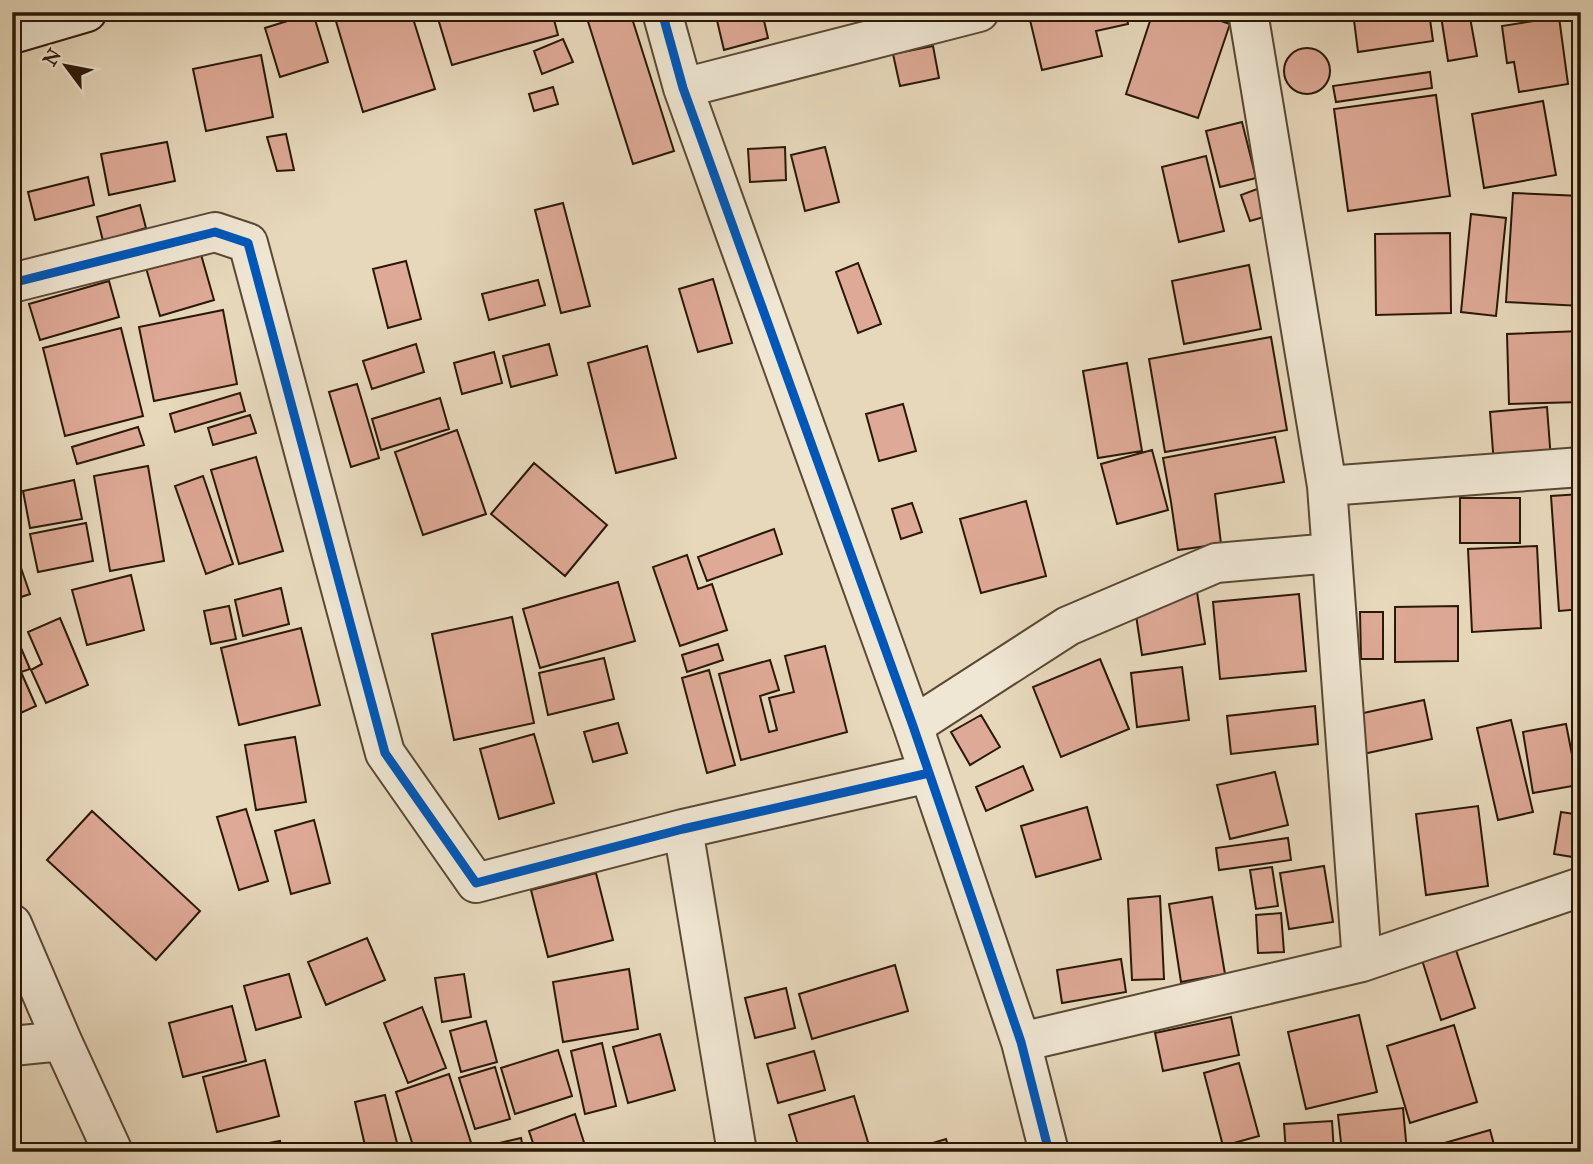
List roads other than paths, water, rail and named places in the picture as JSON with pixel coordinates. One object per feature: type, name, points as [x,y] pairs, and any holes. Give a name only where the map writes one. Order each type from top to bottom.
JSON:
[{"type":"street","points":[[12,34],[88,12]]},
{"type":"street","points":[[662,12],[683,88],[913,726],[1021,1042],[1049,1152]]},
{"type":"street","points":[[683,88],[979,12]]},
{"type":"street","points":[[1248,12],[1327,486],[1362,962]]},
{"type":"street","points":[[12,283],[215,232],[248,243],[385,753],[476,883],[929,772]]},
{"type":"street","points":[[1327,486],[1581,467]]},
{"type":"street","points":[[913,726],[1068,626],[1216,563],[1332,553]]},
{"type":"street","points":[[684,830],[737,1152]]},
{"type":"street","points":[[1021,1042],[1362,962],[1581,887]]},
{"type":"street","points":[[12,924],[113,1152]]},
{"type":"street","points":[[12,1046],[62,1041]]}]
